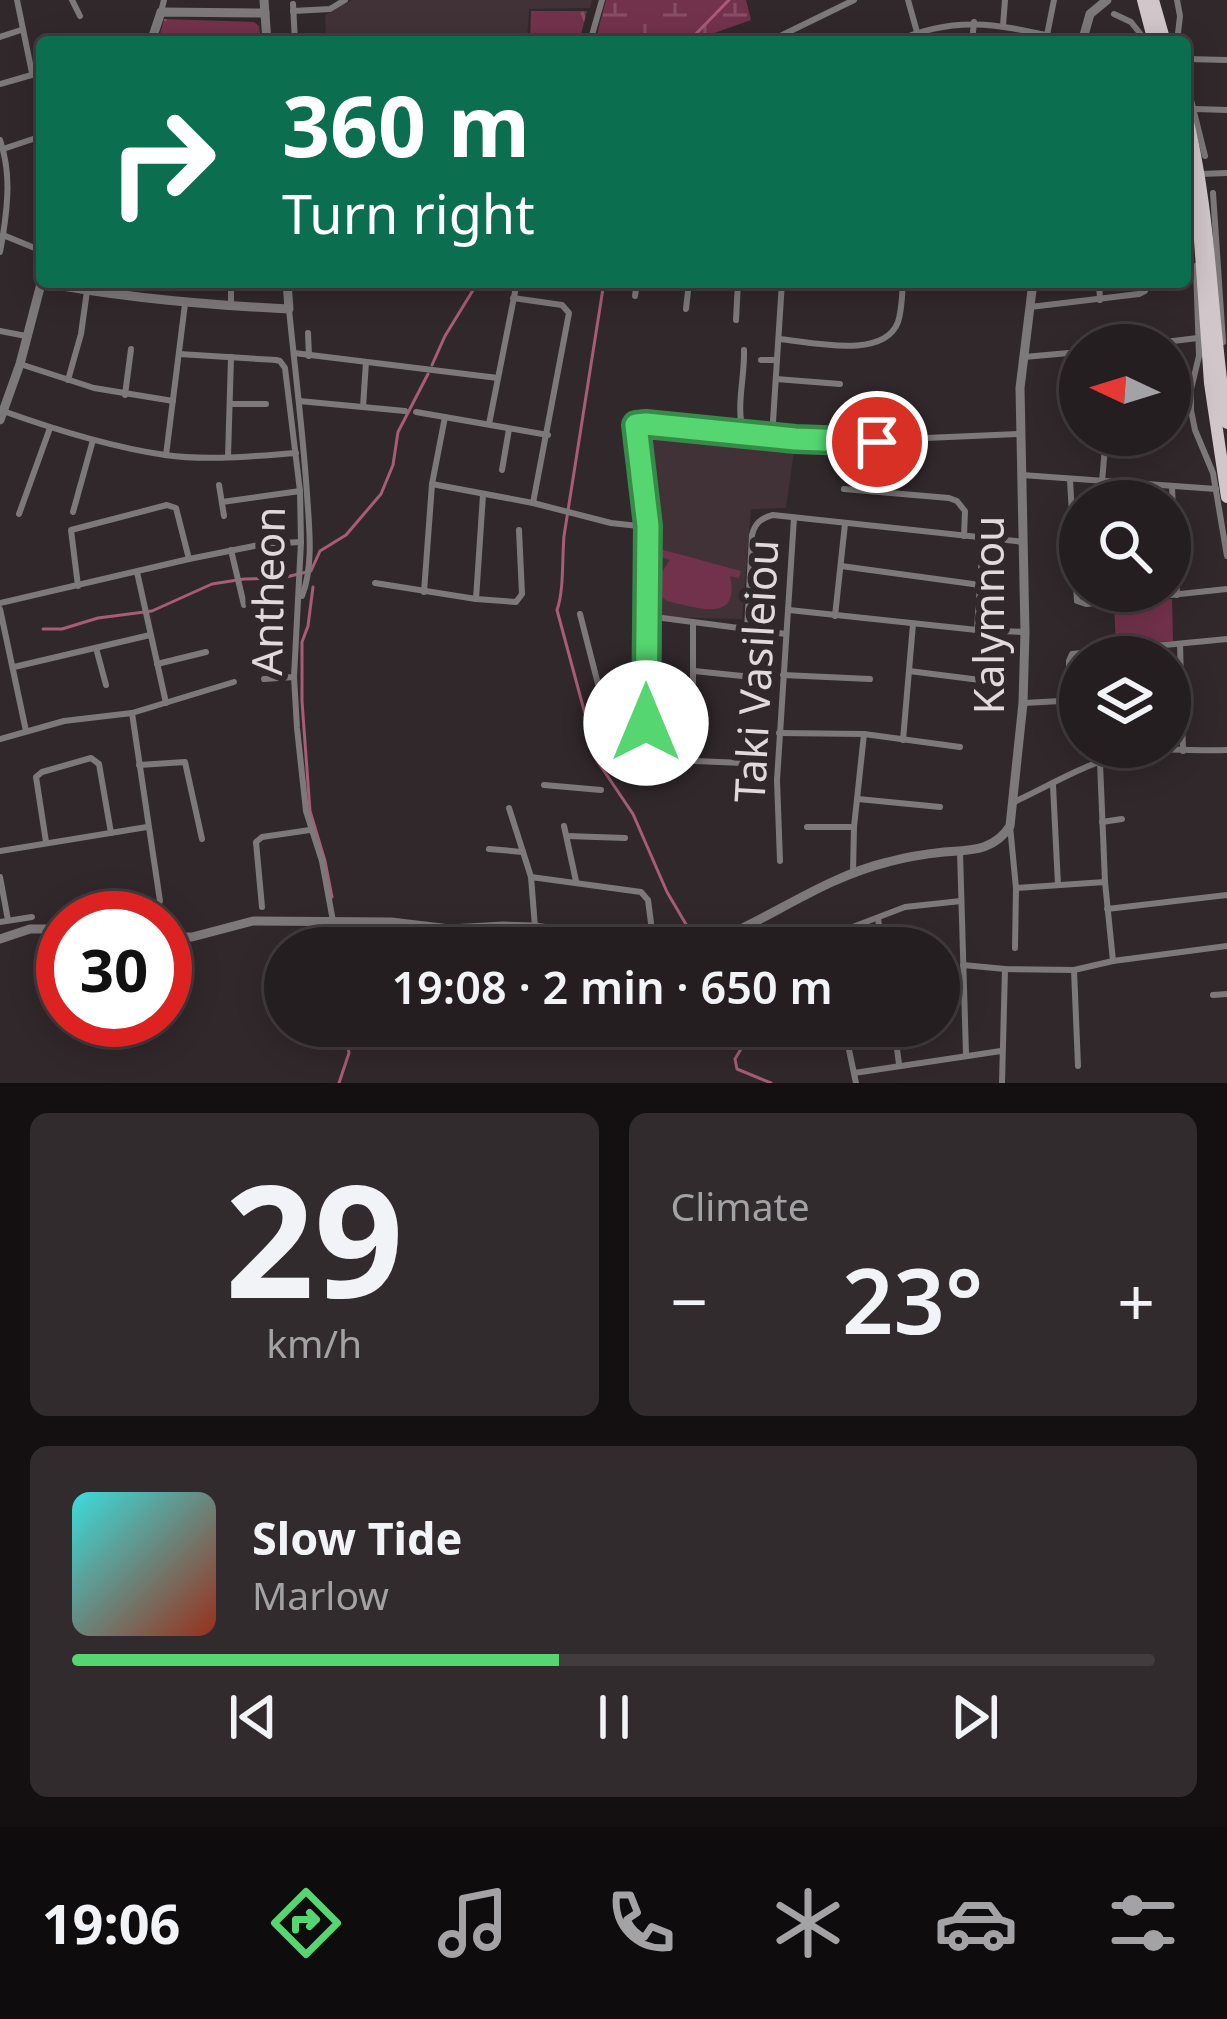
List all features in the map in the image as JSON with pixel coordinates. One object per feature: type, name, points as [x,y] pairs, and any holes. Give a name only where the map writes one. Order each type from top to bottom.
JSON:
[{"type":"main road","points":[[1143,0],[1149,36]]},
{"type":"main road","points":[[1153,0],[1163,36]]},
{"type":"main road","points":[[1192,176],[1227,423]]},
{"type":"main road","points":[[1192,176],[1221,493]]},
{"type":"street","points":[[17,0],[32,74]]},
{"type":"street","points":[[72,0],[80,16]]},
{"type":"street","points":[[264,0],[267,36]]},
{"type":"street","points":[[295,36],[293,7],[326,10],[345,0]]},
{"type":"street","points":[[592,36],[602,0]]},
{"type":"street","points":[[779,36],[854,0]]},
{"type":"street","points":[[908,0],[917,32]]},
{"type":"street","points":[[1003,26],[1004,0]]},
{"type":"street","points":[[1046,35],[1054,0]]},
{"type":"street","points":[[1082,36],[1090,14],[1107,0]]},
{"type":"street","points":[[1177,0],[1178,36]]},
{"type":"street","points":[[153,36],[163,6],[265,13]]},
{"type":"street","points":[[1114,14],[1144,36]]},
{"type":"street","points":[[973,36],[974,22]]},
{"type":"street","points":[[908,36],[974,22],[1051,36]]},
{"type":"street","points":[[0,37],[22,30]]},
{"type":"street","points":[[1191,59],[1227,60]]},
{"type":"street","points":[[0,84],[36,73]]},
{"type":"street","points":[[1191,110],[1227,110]]},
{"type":"street","points":[[1191,116],[1205,156]]},
{"type":"street","points":[[0,251],[9,193],[2,145],[36,137]]},
{"type":"street","points":[[1192,176],[1227,173]]},
{"type":"street","points":[[1213,193],[1227,387]]},
{"type":"street","points":[[1216,220],[1227,220]]},
{"type":"street","points":[[1191,221],[1198,338],[1192,410],[1195,430],[1221,493],[1227,556]]},
{"type":"street","points":[[3,235],[36,249]]},
{"type":"street","points":[[40,288],[2,416],[166,455],[296,453]]},
{"type":"street","points":[[74,288],[185,303],[289,309]]},
{"type":"street","points":[[231,288],[232,306]]},
{"type":"street","points":[[287,288],[310,529],[302,596]]},
{"type":"street","points":[[489,424],[516,288]]},
{"type":"street","points":[[635,296],[637,288]]},
{"type":"street","points":[[686,309],[688,288]]},
{"type":"street","points":[[736,320],[737,288]]},
{"type":"street","points":[[772,436],[782,288]]},
{"type":"street","points":[[779,339],[864,346],[880,343],[898,322],[902,288]]},
{"type":"street","name":"Kalymnou","points":[[1015,948],[1010,826],[1025,632],[1022,358],[1033,288]]},
{"type":"street","points":[[1099,288],[1100,300]]},
{"type":"street","points":[[1030,307],[1139,294],[1147,288]]},
{"type":"street","points":[[68,380],[87,291]]},
{"type":"street","points":[[513,298],[562,305],[569,313],[533,503]]},
{"type":"street","points":[[166,455],[185,303]]},
{"type":"street","points":[[0,331],[26,336]]},
{"type":"street","points":[[308,333],[309,356]]},
{"type":"street","points":[[1191,339],[1198,338]]},
{"type":"street","points":[[125,395],[131,349]]},
{"type":"street","points":[[744,350],[739,420],[744,434]]},
{"type":"street","points":[[293,353],[498,377]]},
{"type":"street","name":"Antheon","points":[[179,354],[283,364],[300,491],[303,573],[294,677],[304,795],[333,922]]},
{"type":"street","points":[[1022,358],[1059,354]]},
{"type":"street","points":[[228,457],[231,357]]},
{"type":"street","points":[[761,360],[777,361]]},
{"type":"street","points":[[363,406],[366,362]]},
{"type":"street","points":[[20,364],[125,395],[173,401]]},
{"type":"street","points":[[776,380],[839,384]]},
{"type":"street","points":[[299,401],[405,411]]},
{"type":"street","points":[[230,404],[266,404]]},
{"type":"street","points":[[416,412],[548,436]]},
{"type":"street","points":[[633,414],[648,526],[647,765]]},
{"type":"street","points":[[424,592],[432,484],[445,417]]},
{"type":"street","points":[[636,425],[866,442],[1020,434]]},
{"type":"street","points":[[19,514],[50,428]]},
{"type":"street","points":[[502,470],[509,429]]},
{"type":"street","points":[[73,512],[93,440]]},
{"type":"street","points":[[1021,475],[1070,480]]},
{"type":"street","points":[[219,484],[224,516]]},
{"type":"street","points":[[432,484],[611,524],[648,526]]},
{"type":"street","points":[[844,489],[957,501],[964,511],[964,536]]},
{"type":"street","points":[[1191,490],[1221,493]]},
{"type":"street","points":[[222,502],[300,491]]},
{"type":"street","points":[[476,599],[483,494]]},
{"type":"street","points":[[78,586],[71,530],[167,505],[176,508],[189,559]]},
{"type":"street","points":[[747,629],[755,526],[770,516],[1024,542]]},
{"type":"street","name":"Taki Vasileiou","points":[[780,861],[779,733],[794,518]]},
{"type":"street","points":[[835,616],[845,523]]},
{"type":"street","points":[[375,584],[513,603],[520,599],[518,530]]},
{"type":"street","points":[[977,630],[983,538]]},
{"type":"street","points":[[26,731],[0,606],[231,550],[301,542]]},
{"type":"street","points":[[231,550],[244,605]]},
{"type":"street","points":[[841,566],[980,585]]},
{"type":"street","points":[[137,571],[166,703]]},
{"type":"street","points":[[1191,594],[1227,590]]},
{"type":"street","points":[[788,610],[1025,632]]},
{"type":"street","points":[[580,614],[598,684],[646,689]]},
{"type":"street","points":[[647,616],[786,634]]},
{"type":"street","points":[[693,622],[693,757],[743,763]]},
{"type":"street","points":[[903,740],[913,624]]},
{"type":"street","points":[[14,667],[149,635]]},
{"type":"street","points":[[1191,643],[1227,639]]},
{"type":"street","points":[[96,648],[106,685]]},
{"type":"street","points":[[157,664],[206,652]]},
{"type":"street","points":[[694,671],[752,677]]},
{"type":"street","points":[[909,671],[980,680]]},
{"type":"street","points":[[783,675],[870,679]]},
{"type":"street","points":[[264,679],[294,677]]},
{"type":"street","points":[[0,740],[64,721],[132,713],[234,682]]},
{"type":"street","points":[[1023,703],[1059,701]]},
{"type":"street","points":[[132,713],[158,891]]},
{"type":"street","points":[[779,733],[864,734],[960,747]]},
{"type":"street","points":[[853,872],[864,734]]},
{"type":"street","points":[[1191,751],[1227,750]]},
{"type":"street","points":[[46,842],[37,777],[91,758],[99,764],[112,833]]},
{"type":"street","points":[[139,765],[185,762],[202,839]]},
{"type":"street","points":[[1014,802],[1089,768]]},
{"type":"street","points":[[1100,768],[1113,961]]},
{"type":"street","points":[[544,784],[601,790]]},
{"type":"street","points":[[1053,784],[1058,885]]},
{"type":"street","points":[[857,799],[940,807]]},
{"type":"street","points":[[489,927],[535,927],[531,877],[509,808]]},
{"type":"street","points":[[1102,822],[1121,820]]},
{"type":"street","points":[[565,826],[576,881]]},
{"type":"street","points":[[746,927],[853,872],[905,858],[994,844],[1010,826]]},
{"type":"street","points":[[0,851],[147,827]]},
{"type":"street","points":[[807,827],[854,827]]},
{"type":"street","points":[[262,907],[258,839],[311,830]]},
{"type":"street","points":[[567,836],[625,838]]},
{"type":"street","points":[[488,849],[524,852]]},
{"type":"street","points":[[960,852],[966,1055]]},
{"type":"street","points":[[0,877],[4,921],[32,916]]},
{"type":"street","points":[[531,877],[645,894],[651,927]]},
{"type":"street","points":[[1016,888],[1105,882]]},
{"type":"street","points":[[1107,909],[1227,896]]},
{"type":"street","points":[[858,927],[904,908],[961,901]]},
{"type":"street","points":[[878,918],[880,927]]},
{"type":"street","points":[[192,937],[253,921],[392,922],[433,927]]},
{"type":"street","points":[[755,923],[755,927]]},
{"type":"street","points":[[0,939],[36,929]]},
{"type":"street","points":[[963,965],[1074,970],[1227,946]]},
{"type":"street","points":[[1002,1083],[1005,970]]},
{"type":"street","points":[[1074,970],[1078,1066]]},
{"type":"street","points":[[1213,995],[1227,994]]},
{"type":"street","points":[[848,1047],[856,1083]]},
{"type":"street","points":[[897,1047],[899,1066]]},
{"type":"street","points":[[854,1073],[1001,1051]]},
{"type":"shaded area","points":[[352,0],[592,0],[590,8],[529,9],[527,36],[326,36],[325,15]]},
{"type":"shaded area","points":[[645,431],[795,445],[786,508],[751,509],[742,619],[655,617]]},
{"type":"green space","points":[[606,0],[746,0],[751,20],[706,36],[597,36]]},
{"type":"green space","points":[[531,11],[587,11],[581,36],[530,36]]},
{"type":"green space","points":[[164,19],[254,22],[260,36],[160,36]]},
{"type":"green space","points":[[656,548],[741,571],[739,578],[730,576],[729,601],[722,607],[702,609],[667,601],[662,597],[660,575],[670,560],[655,555]]},
{"type":"green space","points":[[1114,612],[1172,612],[1173,636],[1116,636]]},
{"type":"waterway","points":[[694,36],[729,0]]},
{"type":"waterway","points":[[432,365],[474,288]]},
{"type":"waterway","points":[[603,288],[557,610],[594,756],[633,814],[688,927]]},
{"type":"waterway","points":[[43,629],[152,611],[212,584],[311,571],[320,551],[346,535],[381,494],[393,465],[398,432],[428,374]]},
{"type":"waterway","points":[[313,587],[302,642],[302,701],[310,811],[332,897]]},
{"type":"waterway","points":[[339,1083],[348,1047]]},
{"type":"waterway","points":[[742,1047],[735,1059],[737,1069],[771,1083]]},
{"type":"route","points":[[646,723],[648,526],[636,425],[877,442]]}]
